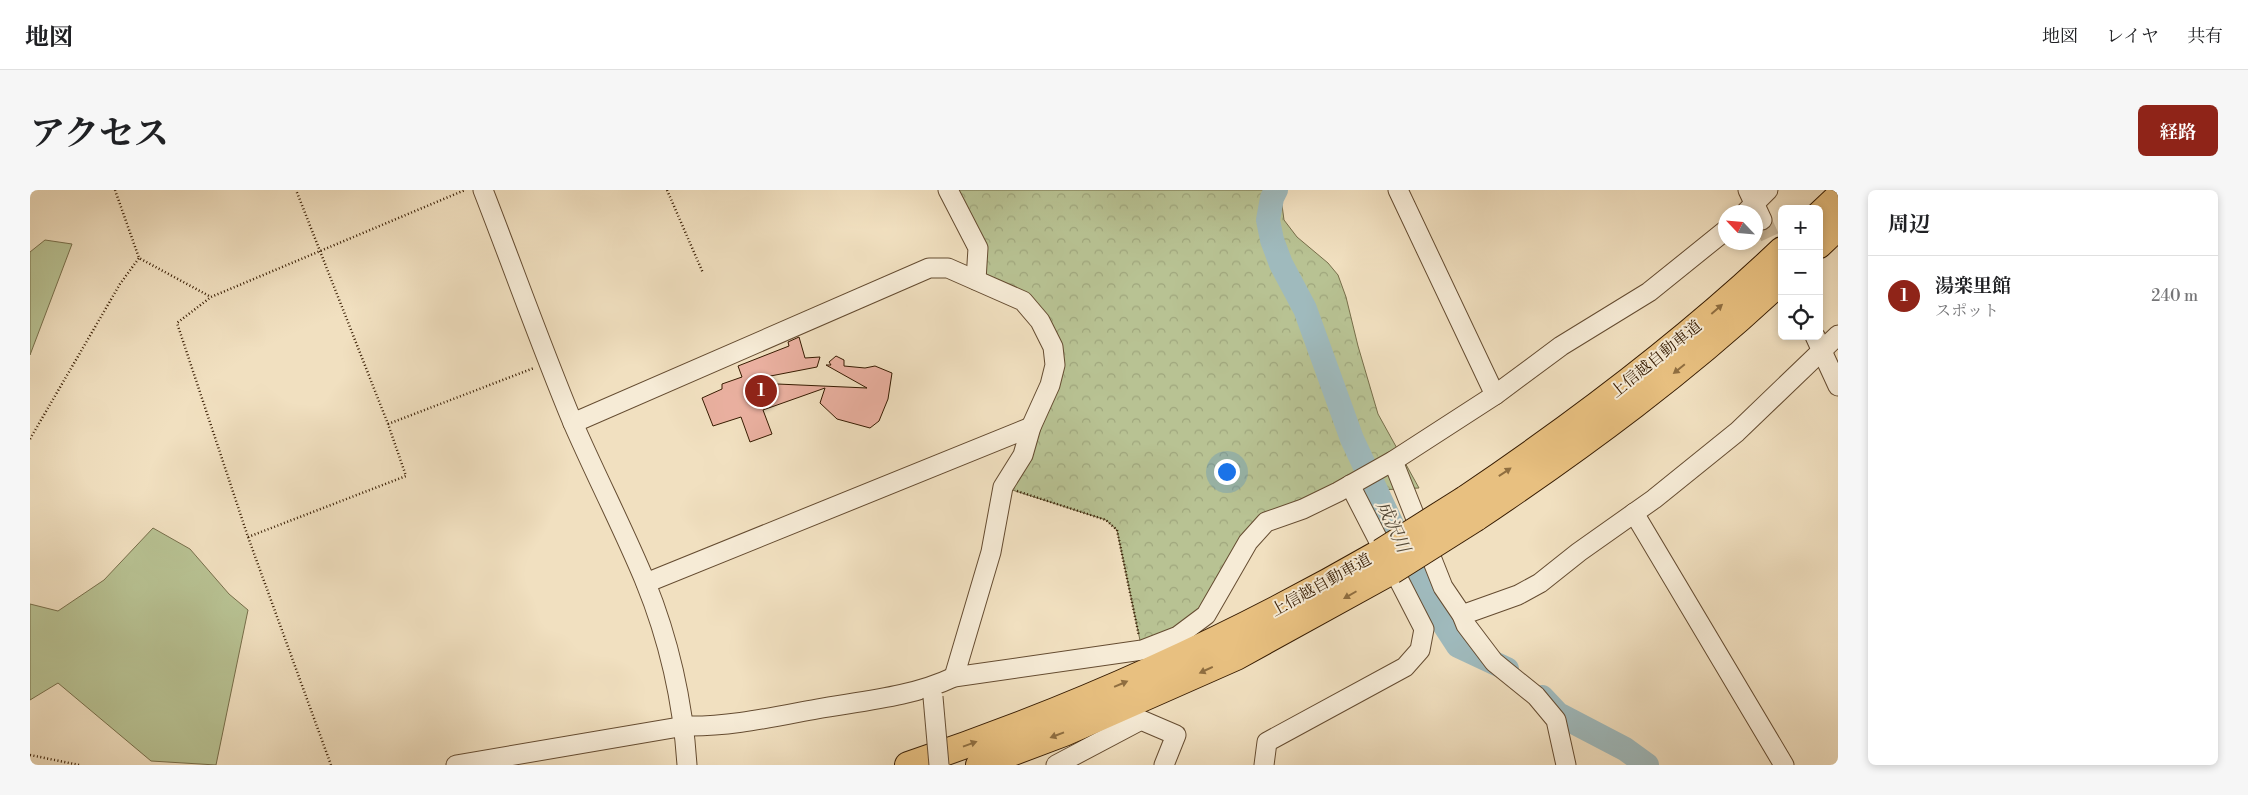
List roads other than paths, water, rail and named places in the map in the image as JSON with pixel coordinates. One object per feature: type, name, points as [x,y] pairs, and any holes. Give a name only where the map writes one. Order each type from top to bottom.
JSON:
[{"type":"highway","points":[[1823,210],[1838,197]]},
{"type":"highway","points":[[1823,241],[1838,227]]},
{"type":"highway","name":"上信越自動車道","points":[[1470,509],[1539,449],[1611,396],[1684,338],[1778,254]]},
{"type":"highway","name":"上信越自動車道","points":[[979,765],[1064,733],[1236,657],[1470,509],[1550,468],[1697,355],[1778,284]]},
{"type":"highway","name":"上信越自動車道","points":[[908,765],[1057,712],[1145,674],[1225,637],[1305,596],[1386,561]]},
{"type":"street","points":[[483,190],[573,423],[646,583],[669,651],[685,726],[686,757]]},
{"type":"street","points":[[948,190],[978,248],[976,280]]},
{"type":"street","points":[[1398,190],[1495,395]]},
{"type":"street","points":[[1755,205],[1768,190]]},
{"type":"street","points":[[456,765],[685,726],[714,727],[863,701],[933,692],[954,676],[1142,650],[1178,636],[1206,615],[1248,542],[1266,522],[1303,509],[1393,461],[1495,395],[1561,346],[1649,292],[1718,236]]},
{"type":"street","points":[[573,423],[929,268],[948,268],[1023,301],[1040,322],[1053,347],[1055,365],[1052,378],[1031,427],[1023,455],[1003,487],[991,552],[954,676]]},
{"type":"street","points":[[1462,615],[1518,595],[1540,583],[1634,513],[1737,432],[1819,343],[1838,335]]},
{"type":"street","points":[[1819,343],[1838,386]]},
{"type":"street","points":[[646,583],[1031,427]]},
{"type":"street","points":[[1393,461],[1443,587],[1462,615],[1466,625],[1494,662],[1536,696],[1556,720],[1566,765]]},
{"type":"street","points":[[1264,765],[1268,742],[1405,667],[1420,650],[1424,629],[1350,485]]},
{"type":"street","points":[[1634,513],[1784,765]]},
{"type":"street","points":[[933,692],[939,765]]},
{"type":"street","points":[[1056,765],[1141,720],[1176,735],[1164,765]]},
{"type":"waterway","name":"成沢川","points":[[1276,190],[1272,198],[1268,220],[1272,240],[1281,264],[1305,309],[1352,439],[1426,597],[1458,646],[1507,669]]},
{"type":"waterway","name":"成沢川","points":[[1542,697],[1558,714],[1625,749],[1647,765]]},
{"type":"tunnel","points":[[1763,222],[1778,255]]},
{"type":"place","name":"湯楽里館","points":[[761,391]]}]
